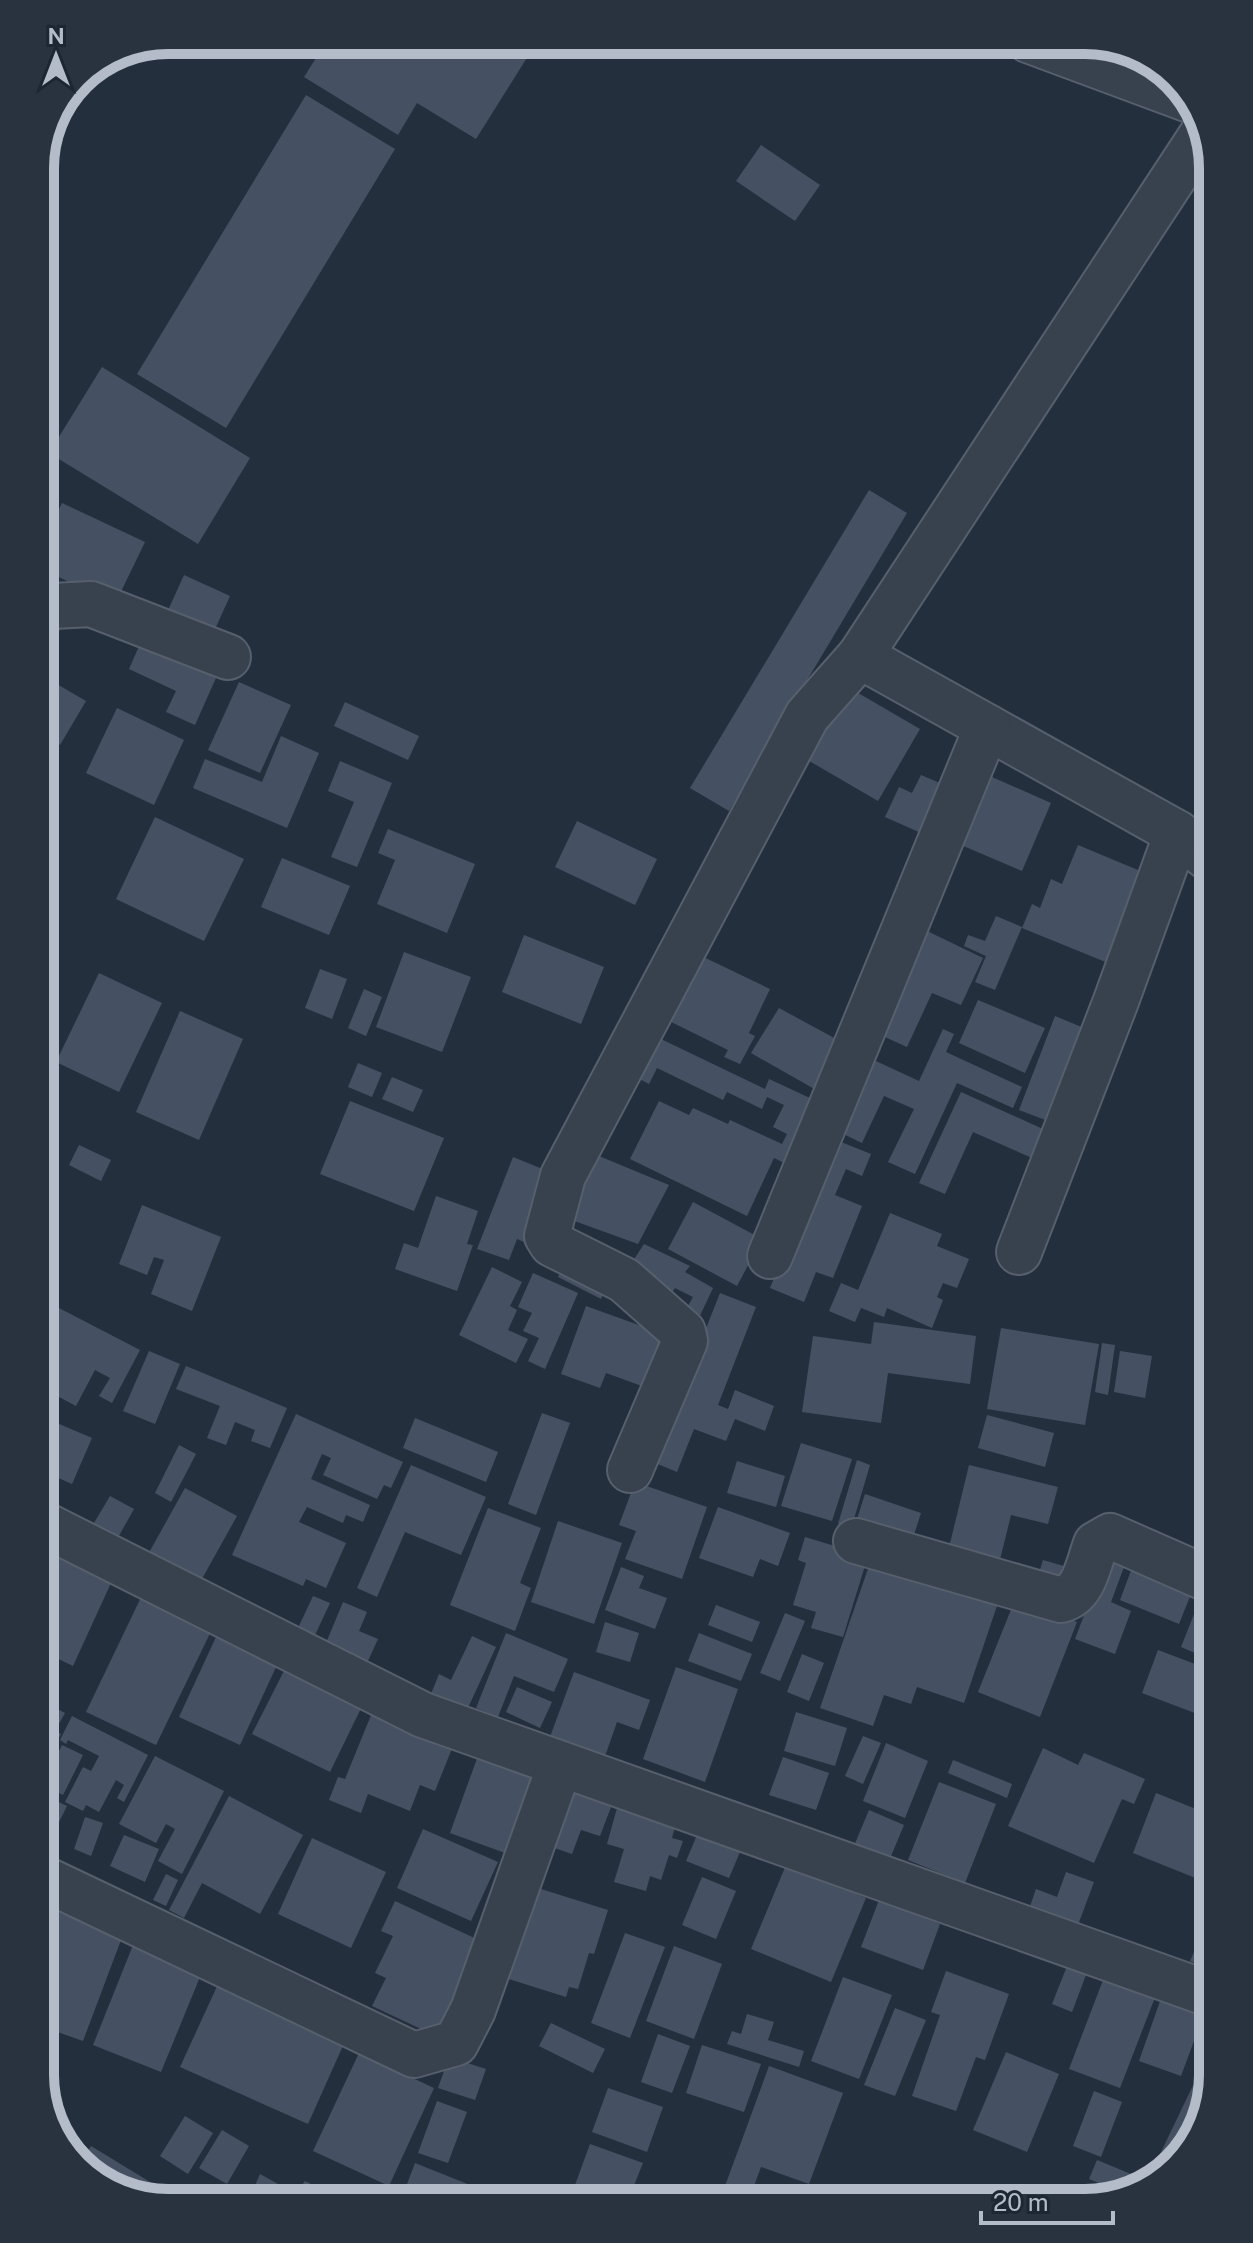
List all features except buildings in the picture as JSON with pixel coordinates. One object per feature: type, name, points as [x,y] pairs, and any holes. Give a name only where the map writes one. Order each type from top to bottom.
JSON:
[{"type":"street","points":[[1066,54],[1171,93]]},
{"type":"street","points":[[630,1470],[685,1341],[683,1332],[624,1280],[552,1244],[547,1236],[563,1176],[807,716],[860,656],[1196,143]]},
{"type":"street","points":[[54,606],[91,604],[228,657]]},
{"type":"street","points":[[860,656],[1192,845],[1116,1001],[1019,1252]]},
{"type":"street","points":[[770,1256],[987,727]]},
{"type":"street","points":[[54,1530],[423,1715],[1199,1990]]},
{"type":"street","points":[[856,1541],[1061,1600],[1079,1590],[1096,1544],[1110,1536],[1199,1575]]},
{"type":"street","points":[[54,1883],[414,2055],[456,2043],[473,2010],[560,1765]]}]
